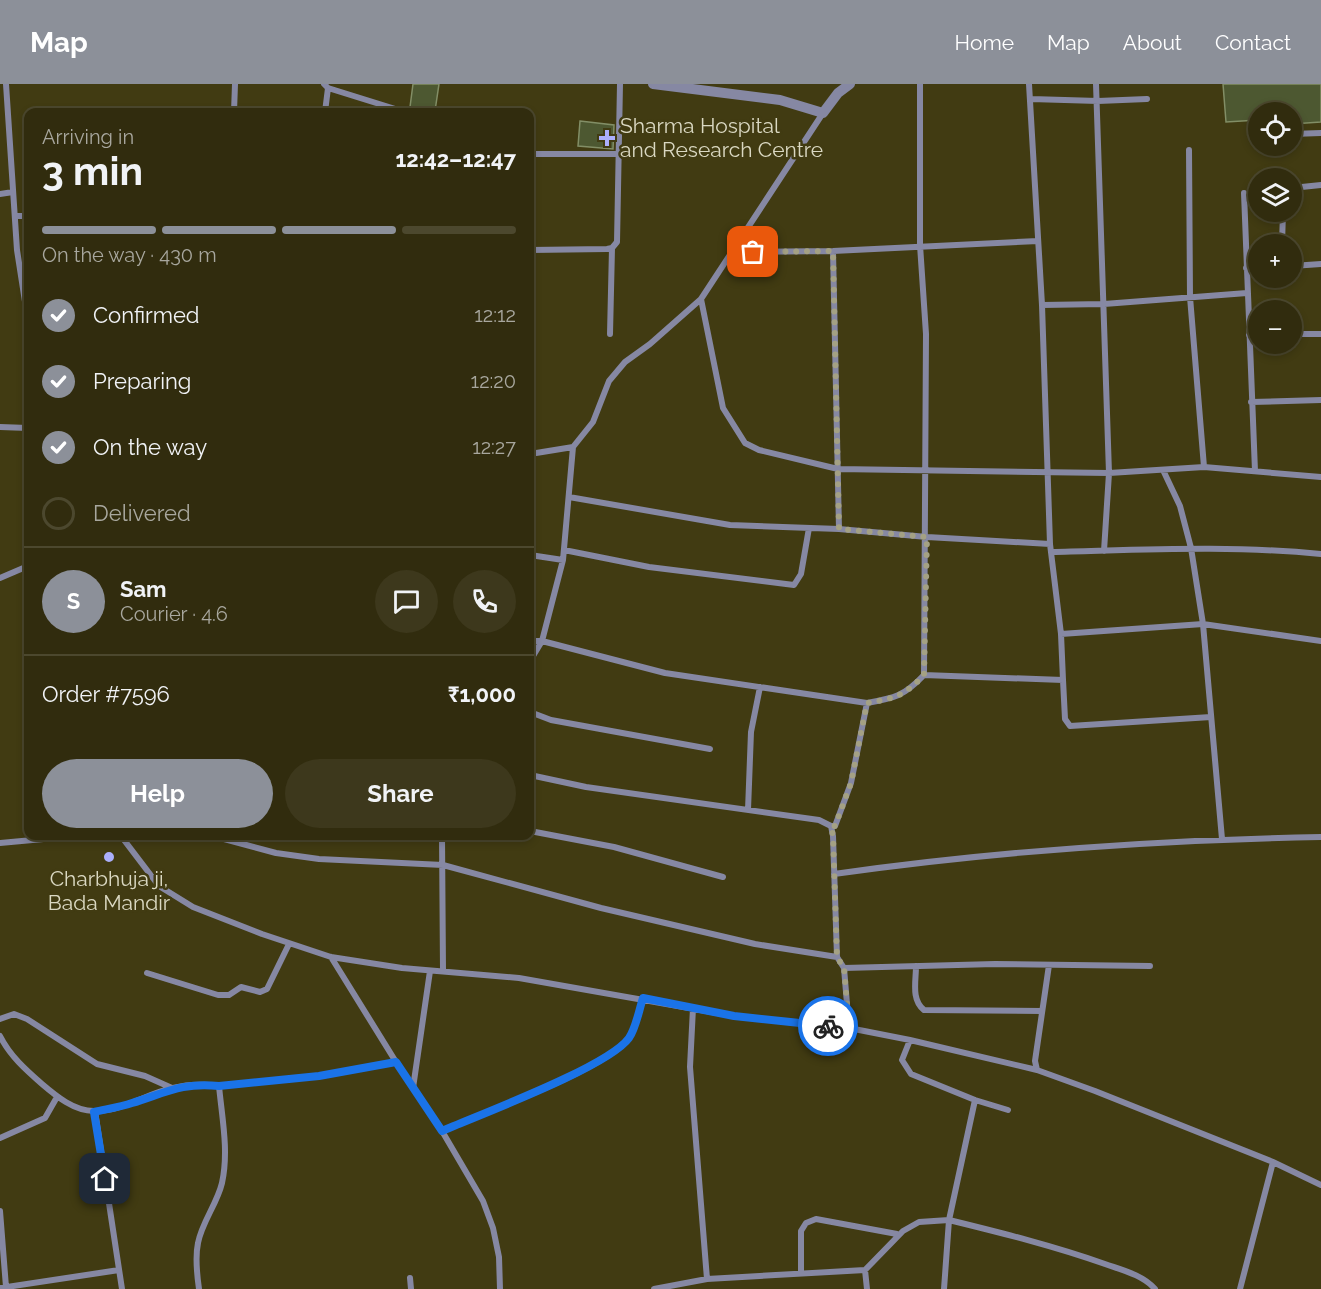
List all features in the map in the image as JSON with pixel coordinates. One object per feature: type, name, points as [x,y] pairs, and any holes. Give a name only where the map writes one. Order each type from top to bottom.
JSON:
[{"type":"street","points":[[6,84],[17,250],[24,295]]},
{"type":"street","points":[[234,108],[235,84]]},
{"type":"street","points":[[610,334],[612,248],[617,242],[620,84]]},
{"type":"street","points":[[652,84],[780,100],[823,113]]},
{"type":"street","points":[[534,654],[542,641],[563,560],[573,447],[593,422],[609,381],[625,362],[650,344],[702,298],[823,113],[838,93],[850,84]]},
{"type":"street","points":[[534,641],[542,641],[665,673],[867,703],[895,698],[908,691],[924,675],[927,472],[926,334],[920,245],[920,84]]},
{"type":"street","points":[[1029,84],[1042,305],[1050,544],[1061,634],[1065,719],[1070,726],[1211,717]]},
{"type":"street","points":[[1095,84],[1109,473],[1104,551]]},
{"type":"street","points":[[325,108],[326,86],[383,108]]},
{"type":"street","points":[[1031,99],[1096,101],[1147,99]]},
{"type":"street","points":[[1302,134],[1321,133]]},
{"type":"street","points":[[1189,150],[1190,297],[1204,467]]},
{"type":"street","points":[[534,154],[619,154]]},
{"type":"street","points":[[1302,187],[1321,184]]},
{"type":"street","points":[[0,194],[13,192]]},
{"type":"street","points":[[1244,193],[1248,314]]},
{"type":"street","points":[[15,216],[24,216]]},
{"type":"street","points":[[733,252],[833,251],[1038,241]]},
{"type":"street","points":[[534,250],[612,248]]},
{"type":"street","points":[[833,251],[839,529]]},
{"type":"street","points":[[1302,265],[1321,264]]},
{"type":"street","points":[[1042,305],[1104,304],[1247,293]]},
{"type":"street","points":[[702,298],[723,408],[744,443],[759,450],[838,469],[1109,473],[1204,467],[1321,477]]},
{"type":"street","points":[[1302,334],[1321,334]]},
{"type":"street","points":[[1250,354],[1255,471]]},
{"type":"street","points":[[1251,402],[1321,400]]},
{"type":"street","points":[[0,427],[24,428]]},
{"type":"street","points":[[534,453],[573,447]]},
{"type":"street","points":[[1163,470],[1180,506],[1191,548],[1203,624],[1222,839]]},
{"type":"street","points":[[569,497],[730,525],[839,529],[1050,544]]},
{"type":"street","points":[[564,550],[649,567],[794,585],[801,574],[809,528]]},
{"type":"street","points":[[1051,552],[1191,548],[1271,549],[1321,554]]},
{"type":"street","points":[[534,556],[563,560]]},
{"type":"street","points":[[0,578],[24,568]]},
{"type":"street","points":[[1061,634],[1203,624],[1321,641]]},
{"type":"street","points":[[924,675],[1063,680]]},
{"type":"street","points":[[748,810],[751,732],[760,687]]},
{"type":"street","points":[[534,776],[586,787],[819,820],[835,826],[851,783],[867,703]]},
{"type":"street","points":[[534,714],[551,720],[710,749]]},
{"type":"street","points":[[831,826],[837,957],[844,968],[849,1028]]},
{"type":"street","points":[[534,832],[614,847],[723,877]]},
{"type":"street","points":[[834,874],[1029,850],[1222,839],[1321,837]]},
{"type":"street","points":[[0,843],[33,840]]},
{"type":"street","points":[[124,840],[159,886],[193,907],[289,944],[331,957],[430,971],[519,978],[643,998],[734,1016],[849,1028],[910,1040],[1036,1070],[1273,1162],[1321,1185]]},
{"type":"street","points":[[225,840],[276,853],[319,858],[443,865],[601,908],[754,944],[837,957]]},
{"type":"street","points":[[442,840],[443,971]]},
{"type":"street","points":[[147,973],[219,995],[229,995],[241,987],[260,992],[267,989],[289,944]]},
{"type":"street","points":[[331,957],[442,1131],[483,1201],[500,1257],[500,1289]]},
{"type":"street","points":[[844,968],[1049,964],[1150,966]]},
{"type":"street","points":[[1036,1070],[1035,1061],[1049,964]]},
{"type":"street","points":[[916,966],[915,997],[917,1004],[924,1010],[1042,1011]]},
{"type":"street","points":[[413,1088],[430,971]]},
{"type":"street","points":[[442,1131],[568,1077],[614,1052],[630,1037],[643,998]]},
{"type":"street","points":[[693,1008],[690,1067],[707,1279]]},
{"type":"street","points":[[0,1019],[14,1014],[27,1019],[97,1064],[145,1076],[172,1088]]},
{"type":"street","points":[[0,1036],[20,1065],[57,1097],[94,1112],[129,1104],[172,1088],[202,1084],[219,1086],[319,1076],[396,1062]]},
{"type":"street","points":[[910,1040],[902,1060],[911,1074],[975,1100],[1008,1110]]},
{"type":"street","points":[[199,1289],[198,1243],[215,1205],[222,1182],[225,1149],[219,1086]]},
{"type":"street","points":[[0,1138],[45,1118],[57,1097]]},
{"type":"street","points":[[944,1289],[949,1220],[975,1100]]},
{"type":"street","points":[[94,1112],[122,1289]]},
{"type":"street","points":[[1240,1289],[1273,1162]]},
{"type":"street","points":[[0,1211],[3,1288],[119,1270]]},
{"type":"street","points":[[801,1273],[801,1231],[806,1222],[816,1219],[897,1234]]},
{"type":"street","points":[[654,1289],[707,1279],[865,1270],[897,1234],[919,1222],[949,1220],[1060,1248],[1131,1274],[1149,1283],[1155,1289]]},
{"type":"street","points":[[865,1270],[867,1289]]},
{"type":"street","points":[[410,1278],[411,1289]]},
{"type":"building","points":[[413,84],[439,84],[435,108],[410,107]]},
{"type":"building","points":[[1223,84],[1321,84],[1321,122],[1302,123],[1302,102],[1248,102],[1248,121],[1226,122]]},
{"type":"building","points":[[580,121],[614,125],[613,149],[578,146]]},
{"type":"way so far","points":[[753,252],[833,251],[839,529],[927,537],[924,675],[908,691],[895,698],[867,703],[851,783],[835,826],[831,826],[837,957],[844,968],[849,1028],[828,1026]]},
{"type":"place","name":"Sharma Hospital and Research Centre","points":[[607,138]]},
{"type":"place","name":"Charbhuja ji, Bada Mandir","points":[[109,857]]},
{"type":"route","points":[[105,1179],[94,1112],[129,1104],[172,1088],[202,1084],[219,1086],[319,1076],[396,1062],[442,1131],[568,1077],[614,1052],[630,1037],[643,998],[734,1016],[828,1026]]}]
